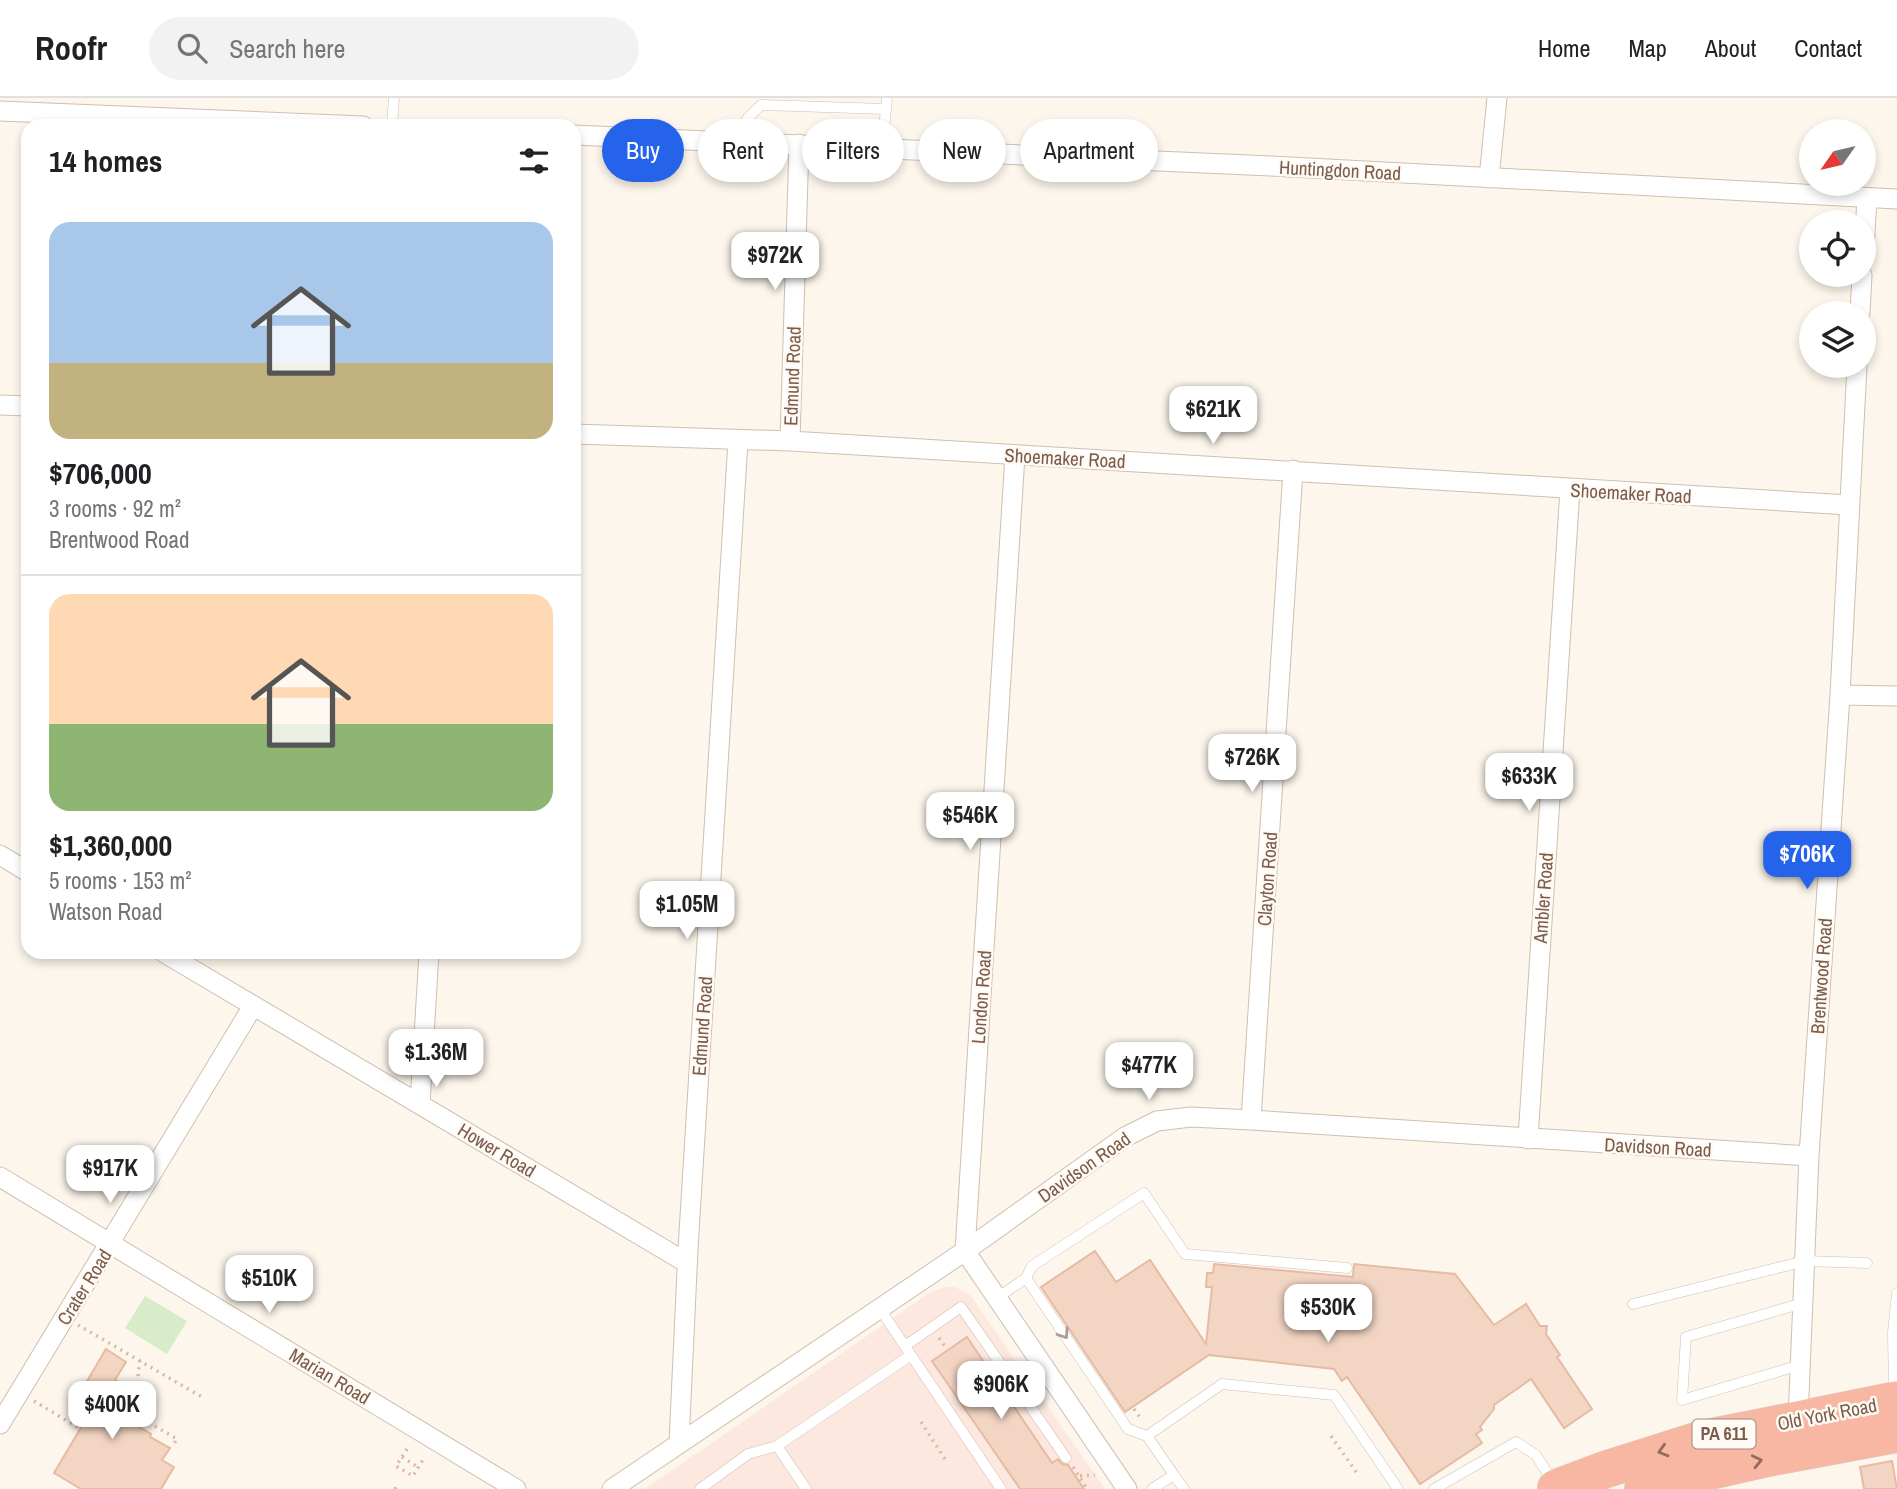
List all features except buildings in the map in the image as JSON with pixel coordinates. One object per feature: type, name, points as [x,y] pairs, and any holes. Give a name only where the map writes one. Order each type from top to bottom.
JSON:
[{"type":"highway","name":"Old York Road","points":[[1556,1488],[1702,1439],[1798,1419],[1896,1411]]},
{"type":"highway","name":"Old York Road","points":[[1643,1489],[1662,1482],[1707,1477],[1896,1411]]},
{"type":"street","points":[[1489,178],[1497,98]]},
{"type":"street","points":[[0,111],[194,119]]},
{"type":"street","name":"Huntingdon Road","points":[[581,135],[698,140]]},
{"type":"street","name":"Huntingdon Road","points":[[788,144],[802,144]]},
{"type":"street","name":"Edmund Road","points":[[790,440],[799,144]]},
{"type":"street","name":"Huntingdon Road","points":[[904,150],[1897,199]]},
{"type":"street","points":[[1866,210],[1867,198]]},
{"type":"street","name":"Brentwood Road","points":[[1798,1419],[1809,1156],[1840,695],[1856,378]]},
{"type":"street","points":[[0,405],[21,406]]},
{"type":"street","name":"Shoemaker Road","points":[[581,434],[790,440],[1849,505]]},
{"type":"street","name":"Edmund Road","points":[[679,1443],[687,1263],[738,440]]},
{"type":"street","name":"London Road","points":[[965,1251],[1015,455]]},
{"type":"street","name":"Clayton Road","points":[[1251,1120],[1293,470]]},
{"type":"street","name":"Ambler Road","points":[[1528,1139],[1570,489]]},
{"type":"street","points":[[1840,695],[1897,696]]},
{"type":"street","points":[[0,855],[21,868]]},
{"type":"street","name":"Hower Road","points":[[175,959],[687,1263]]},
{"type":"street","points":[[420,1104],[429,959]]},
{"type":"street","name":"Crater Road","points":[[0,1424],[253,1006]]},
{"type":"street","name":"Davidson Road","points":[[612,1489],[965,1251],[1125,1136],[1157,1121],[1191,1117],[1251,1120],[1809,1156]]},
{"type":"street","name":"Marian Road","points":[[0,1177],[516,1489]]},
{"type":"street","points":[[965,1251],[1127,1489]]},
{"type":"lane","points":[[392,119],[394,98]]},
{"type":"lane","points":[[747,119],[761,105],[887,103]]},
{"type":"lane","points":[[997,1298],[1026,1278],[1032,1266],[1144,1192],[1185,1254],[1347,1268]]},
{"type":"lane","points":[[1633,1304],[1805,1261],[1867,1263]]},
{"type":"lane","points":[[1026,1278],[1128,1429],[1147,1436],[1184,1489]]},
{"type":"lane","points":[[1896,1411],[1893,1332],[1897,1293]]},
{"type":"lane","points":[[1800,1365],[1682,1400],[1686,1336],[1803,1303]]},
{"type":"lane","points":[[905,1346],[961,1307],[1066,1458]]},
{"type":"lane","points":[[880,1309],[1001,1489]]},
{"type":"lane","points":[[700,1489],[748,1454],[777,1446],[911,1355]]},
{"type":"lane","points":[[1147,1436],[1222,1384],[1334,1395],[1398,1489]]},
{"type":"lane","points":[[1434,1489],[1516,1442],[1536,1455],[1556,1488]]},
{"type":"lane","points":[[777,1446],[806,1489]]},
{"type":"lane","points":[[1152,1489],[1174,1475]]},
{"type":"path","points":[[76,1324],[202,1397]]},
{"type":"path","points":[[123,1407],[137,1385],[140,1359]]},
{"type":"path","points":[[93,1427],[110,1400],[177,1439],[172,1447]]},
{"type":"path","points":[[34,1401],[79,1428]]},
{"type":"path","points":[[921,1422],[947,1462]]},
{"type":"path","points":[[1331,1436],[1359,1476]]},
{"type":"path","points":[[407,1449],[396,1466],[404,1473],[413,1476],[424,1458]]},
{"type":"path","points":[[401,1457],[418,1467]]},
{"type":"path","points":[[1066,1458],[1087,1489]]},
{"type":"path","points":[[1079,1476],[1095,1475]]},
{"type":"shaded area","points":[[955,1287],[970,1295],[1105,1489],[645,1489],[932,1291]]},
{"type":"green space","points":[[145,1296],[187,1321],[167,1354],[125,1328]]}]
